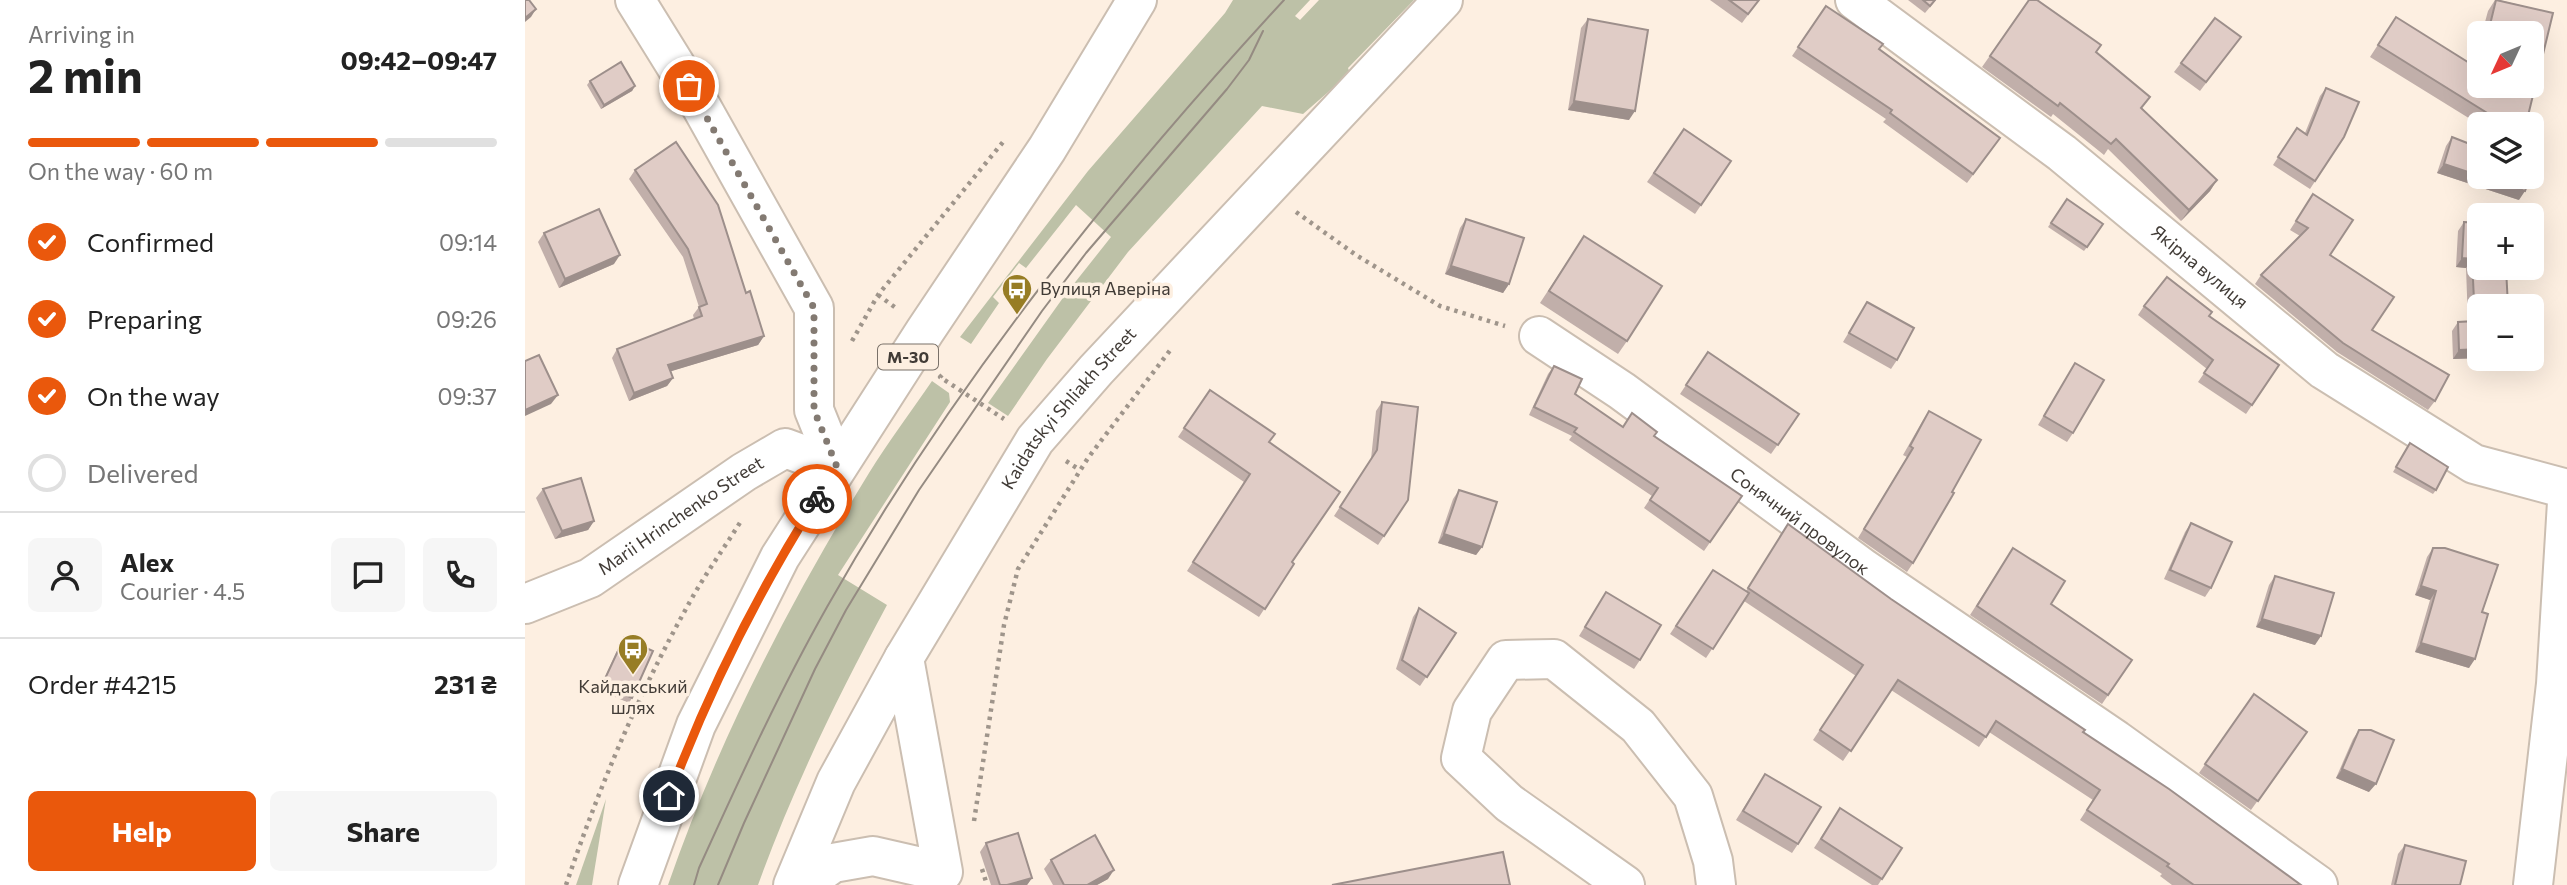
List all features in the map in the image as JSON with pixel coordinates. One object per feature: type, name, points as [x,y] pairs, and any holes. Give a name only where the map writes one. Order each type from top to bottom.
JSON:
[{"type":"main road","points":[[635,0],[702,108],[814,308],[814,410],[837,467]]},
{"type":"main road","name":"М-30","points":[[638,885],[696,725],[780,557],[925,331],[1047,149],[1137,0]]},
{"type":"main road","name":"Kaidatskyi Shliakh Street","points":[[793,885],[836,782],[904,658],[1035,440],[1096,370],[1443,0]]},
{"type":"main road","name":"Якірна вулиця","points":[[1855,0],[2062,153],[2324,370],[2475,464],[2567,489]]},
{"type":"main road","name":"Сонячний провулок","points":[[1539,336],[1622,391],[1864,569],[2116,740],[2318,885]]},
{"type":"main road","name":"Marii Hrinchenko Street","points":[[525,604],[590,578],[744,472],[785,448],[837,467]]},
{"type":"main road","points":[[2533,885],[2562,693],[2567,502]]},
{"type":"main road","points":[[802,885],[833,863],[873,856],[944,879],[904,658]]},
{"type":"main road","points":[[1625,885],[1509,803],[1461,758],[1472,711],[1506,660],[1554,659],[1638,726],[1693,796],[1713,861],[1716,885]]},
{"type":"path","points":[[1266,190],[1356,255],[1440,306],[1539,336]]},
{"type":"path","points":[[878,295],[955,354],[940,377],[1080,470]]},
{"type":"path","points":[[973,824],[1004,625],[1018,569],[1080,470],[1179,338]]},
{"type":"path","points":[[979,861],[988,885]]},
{"type":"green space","points":[[1233,0],[1310,0],[1295,16],[1300,20],[1319,0],[1414,0],[1348,68],[1350,73],[1303,114],[1262,106],[1128,252],[1047,359],[1008,416],[988,403],[1065,295],[1111,237],[1076,205],[1026,268],[1019,263],[993,297],[999,303],[971,344],[960,337],[1088,171],[1225,13]]},
{"type":"green space","points":[[932,381],[949,393],[950,402],[838,575],[887,605],[817,743],[758,885],[668,885],[709,778],[783,623],[869,473]]},
{"type":"green space","points":[[606,799],[592,885],[576,885]]},
{"type":"building","points":[[525,0],[529,0],[536,9],[525,18]]},
{"type":"building","points":[[1729,0],[1759,0],[1748,14]]},
{"type":"building","points":[[1923,0],[1935,0],[1930,6]]},
{"type":"building","points":[[2029,0],[2037,0],[2101,45],[2096,52],[2150,97],[2141,108],[2217,180],[2189,210],[2116,139],[2111,144],[2060,103],[2058,106],[1990,56]]},
{"type":"building","points":[[2496,0],[2553,13],[2545,46],[2545,21],[2491,21]]},
{"type":"building","points":[[1826,6],[1883,44],[1879,49],[2000,138],[1973,174],[1890,113],[1892,110],[1798,47]]},
{"type":"building","points":[[2396,17],[2467,61],[2467,98],[2532,98],[2529,112],[2486,112],[2378,45]]},
{"type":"building","points":[[2215,18],[2241,37],[2206,82],[2181,63]]},
{"type":"building","points":[[1588,19],[1648,30],[1635,111],[1574,101]]},
{"type":"building","points":[[621,62],[635,86],[604,105],[590,81]]},
{"type":"building","points":[[2326,88],[2359,102],[2344,137],[2315,181],[2278,157],[2297,128],[2307,135]]},
{"type":"building","points":[[1684,129],[1731,161],[1701,205],[1654,173]]},
{"type":"building","points":[[2452,137],[2467,143],[2467,172],[2444,164]]},
{"type":"building","points":[[676,142],[718,205],[746,293],[750,291],[764,336],[668,365],[673,378],[634,393],[617,349],[702,316],[699,307],[707,304],[688,249],[635,170]]},
{"type":"building","points":[[2313,194],[2353,220],[2330,255],[2394,297],[2372,330],[2449,375],[2435,401],[2343,343],[2261,275],[2308,228],[2296,221]]},
{"type":"building","points":[[2067,199],[2103,224],[2087,247],[2051,223]]},
{"type":"building","points":[[599,209],[620,255],[565,279],[544,233]]},
{"type":"building","points":[[1466,219],[1524,238],[1509,284],[1451,266]]},
{"type":"building","points":[[2464,222],[2467,222],[2467,258],[2462,258]]},
{"type":"building","points":[[1584,236],[1662,286],[1627,341],[1549,291]]},
{"type":"building","points":[[2167,277],[2212,312],[2209,316],[2279,365],[2252,405],[2204,373],[2213,360],[2144,306]]},
{"type":"building","points":[[2473,280],[2507,280],[2507,294],[2474,294]]},
{"type":"building","points":[[1867,302],[1914,328],[1897,360],[1849,333]]},
{"type":"building","points":[[2467,321],[2467,350],[2459,350],[2458,322]]},
{"type":"building","points":[[1708,352],[1799,414],[1778,445],[1686,385]]},
{"type":"building","points":[[539,355],[558,395],[525,410],[525,361]]},
{"type":"building","points":[[2075,363],[2104,380],[2073,433],[2044,416]]},
{"type":"building","points":[[1554,366],[1582,379],[1575,394],[1623,427],[1632,413],[1657,432],[1654,436],[1742,496],[1710,542],[1650,500],[1658,488],[1574,432],[1577,428],[1534,407]]},
{"type":"building","points":[[1210,390],[1275,434],[1269,442],[1340,492],[1292,562],[1294,564],[1265,609],[1193,562],[1250,474],[1184,428]]},
{"type":"building","points":[[1382,402],[1418,407],[1408,500],[1384,536],[1340,507],[1377,450]]},
{"type":"building","points":[[1929,411],[1981,440],[1913,563],[1864,529],[1913,448],[1910,446]]},
{"type":"building","points":[[2410,443],[2448,467],[2436,490],[2396,467]]},
{"type":"building","points":[[581,478],[594,521],[562,531],[543,489]]},
{"type":"building","points":[[1459,490],[1497,502],[1482,547],[1444,534]]},
{"type":"building","points":[[2191,523],[2232,542],[2211,588],[2170,570]]},
{"type":"building","points":[[1788,524],[1891,599],[2169,789],[2301,885],[2194,885],[2167,866],[2169,864],[2087,810],[2100,790],[1996,721],[1986,737],[1898,680],[1851,751],[1820,730],[1863,665],[1748,588]]},
{"type":"building","points":[[2013,548],[2065,581],[2051,604],[2132,660],[2108,695],[1977,606]]},
{"type":"building","points":[[2433,548],[2445,548],[2498,565],[2482,612],[2488,614],[2475,659],[2421,643],[2436,591],[2421,586]]},
{"type":"building","points":[[1713,570],[1749,593],[1713,649],[1676,626]]},
{"type":"building","points":[[2275,576],[2334,593],[2321,636],[2262,619]]},
{"type":"building","points":[[1606,592],[1661,625],[1640,660],[1585,627]]},
{"type":"building","points":[[1419,608],[1456,633],[1427,677],[1402,660]]},
{"type":"building","points":[[624,638],[653,651],[632,698],[602,685]]},
{"type":"building","points":[[2254,694],[2307,732],[2258,801],[2205,764]]},
{"type":"building","points":[[2359,730],[2371,730],[2394,740],[2376,784],[2342,769]]},
{"type":"building","points":[[1765,774],[1821,807],[1798,844],[1743,811]]},
{"type":"building","points":[[1840,808],[1902,848],[1882,879],[1821,839]]},
{"type":"building","points":[[1018,833],[1032,878],[1000,885],[986,843]]},
{"type":"building","points":[[1095,835],[1114,870],[1087,885],[1064,885],[1051,860]]},
{"type":"building","points":[[2405,845],[2466,861],[2460,885],[2395,885]]},
{"type":"building","points":[[1503,852],[1510,885],[1332,885]]},
{"type":"tram line","points":[[694,885],[699,868],[744,769],[809,639],[875,525],[927,445],[1038,290],[1097,216],[1284,0]]},
{"type":"tram line","points":[[718,885],[815,669],[846,610],[919,490],[1042,311],[1086,253],[1227,89],[1249,60],[1263,31]]},
{"type":"way so far","points":[[689,86],[814,308],[814,410],[837,467],[817,499]]},
{"type":"place","name":"Вулиця Аверіна","points":[[1017,316]]},
{"type":"place","name":"Кайдакський шлях","points":[[633,676]]},
{"type":"route","points":[[669,796],[696,725],[780,557],[817,499]]}]
